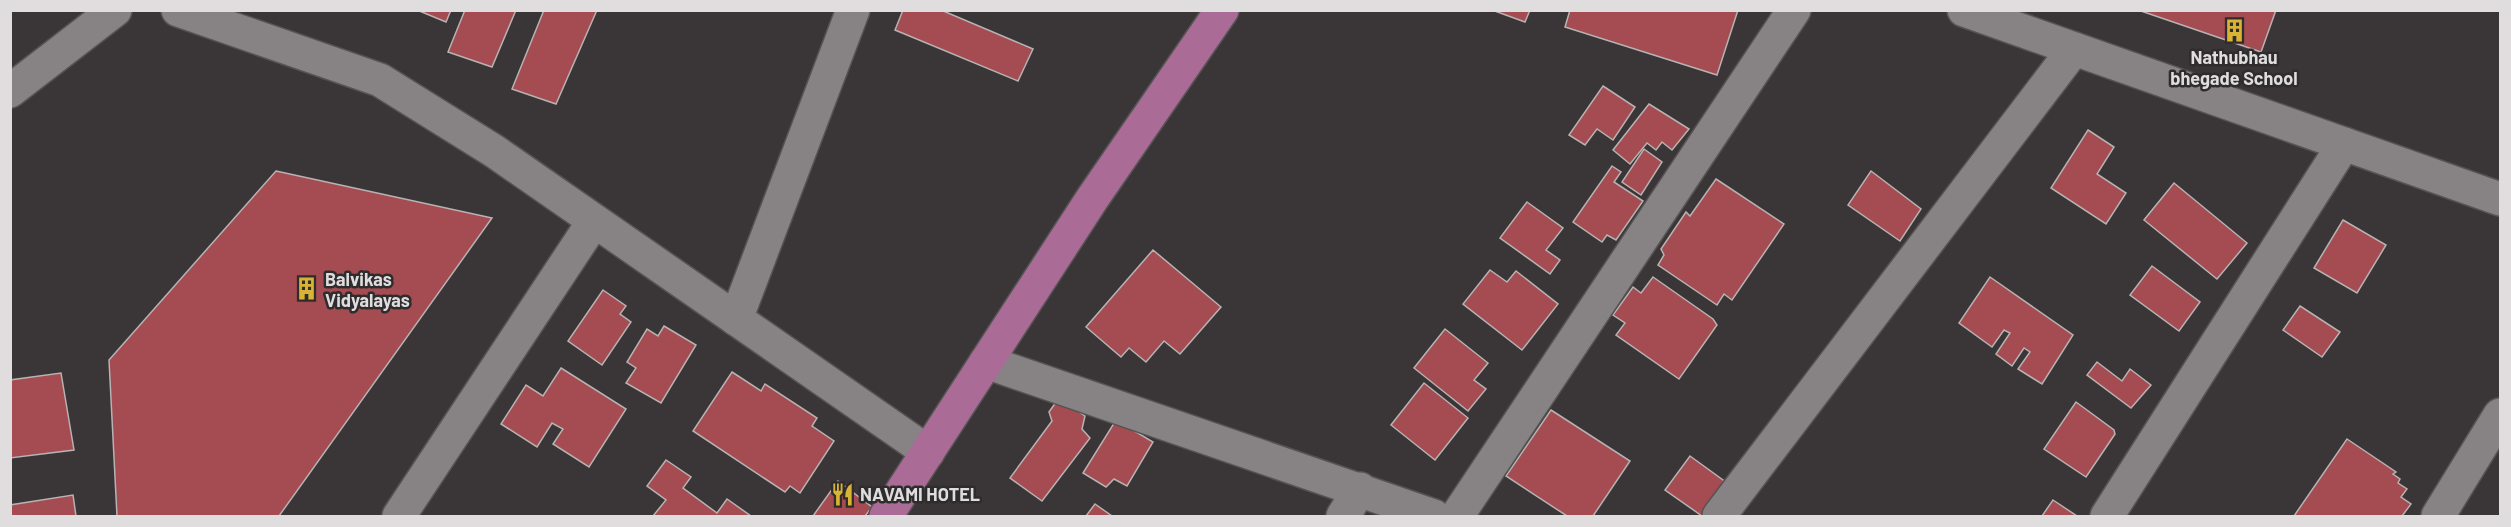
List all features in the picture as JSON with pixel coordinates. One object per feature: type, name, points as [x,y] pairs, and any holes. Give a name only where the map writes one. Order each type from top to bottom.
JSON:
[{"type":"main road","points":[[886,516],[1092,199],[1222,10]]},
{"type":"street","points":[[10,91],[115,10]]},
{"type":"street","points":[[178,10],[380,80],[494,151],[928,452]]},
{"type":"street","points":[[1457,516],[1794,10]]},
{"type":"street","points":[[1964,10],[2500,199]]},
{"type":"street","points":[[736,319],[849,12]]},
{"type":"street","points":[[1719,516],[2074,49]]},
{"type":"street","points":[[2107,516],[2344,144]]},
{"type":"street","points":[[399,516],[594,221]]},
{"type":"street","points":[[986,362],[1351,503],[1434,516]]},
{"type":"street","points":[[2438,516],[2500,415]]},
{"type":"building","points":[[417,10],[451,10],[446,22]]},
{"type":"building","points":[[465,10],[516,10],[492,67],[448,52]]},
{"type":"building","points":[[544,10],[597,10],[556,104],[512,89]]},
{"type":"building","points":[[903,10],[941,10],[1033,49],[1018,81],[895,30]]},
{"type":"building","points":[[1492,10],[1530,10],[1525,22]]},
{"type":"building","points":[[1570,10],[1738,10],[1717,75],[1565,27]]},
{"type":"building","name":"Nathubhau bhegade School","points":[[2138,10],[2276,10],[2261,52]]},
{"type":"building","points":[[1603,86],[1635,107],[1613,140],[1597,129],[1585,145],[1569,135]]},
{"type":"building","points":[[1649,104],[1689,129],[1672,150],[1662,142],[1656,150],[1647,143],[1630,164],[1613,150]]},
{"type":"building","points":[[2088,130],[2114,147],[2097,174],[2126,193],[2106,224],[2051,188]]},
{"type":"building","points":[[1644,149],[1662,162],[1641,195],[1622,182]]},
{"type":"building","points":[[1612,166],[1621,172],[1614,182],[1643,201],[1616,240],[1607,235],[1602,242],[1573,222]]},
{"type":"building","name":"Balvikas Vidyalayas","points":[[276,171],[492,218],[279,516],[117,516],[109,360]]},
{"type":"building","points":[[1871,171],[1921,209],[1900,241],[1848,205]]},
{"type":"building","points":[[1716,179],[1784,224],[1732,300],[1724,294],[1717,305],[1658,265],[1664,255],[1661,249],[1686,212],[1690,216]]},
{"type":"building","points":[[2174,183],[2247,243],[2217,279],[2144,220]]},
{"type":"building","points":[[1527,202],[1563,228],[1546,250],[1560,260],[1550,274],[1500,238]]},
{"type":"building","points":[[2343,220],[2386,245],[2357,293],[2314,268]]},
{"type":"building","points":[[1153,250],[1221,307],[1180,354],[1164,341],[1146,362],[1129,348],[1121,357],[1086,327]]},
{"type":"building","points":[[2152,266],[2200,302],[2179,331],[2130,295]]},
{"type":"building","points":[[1490,270],[1507,282],[1516,271],[1558,304],[1522,350],[1463,304]]},
{"type":"building","points":[[1653,277],[1713,319],[1717,325],[1679,379],[1616,335],[1625,323],[1613,315],[1633,287],[1641,293]]},
{"type":"building","points":[[1990,277],[2073,335],[2042,384],[2018,369],[2030,352],[2024,348],[2012,366],[1996,354],[2010,333],[2004,330],[1992,347],[1959,323]]},
{"type":"building","points":[[603,290],[626,306],[620,314],[631,322],[602,365],[568,341]]},
{"type":"building","points":[[2300,306],[2340,332],[2322,357],[2283,330]]},
{"type":"building","points":[[664,326],[696,345],[661,403],[626,383],[636,368],[627,362],[647,329],[658,336]]},
{"type":"building","points":[[1445,329],[1488,363],[1474,380],[1486,389],[1468,411],[1414,368]]},
{"type":"building","points":[[2097,362],[2122,381],[2130,369],[2151,385],[2131,408],[2087,375]]},
{"type":"building","points":[[561,368],[626,409],[589,467],[553,444],[563,429],[552,423],[537,447],[501,424],[526,385],[543,396]]},
{"type":"building","points":[[732,372],[761,391],[765,384],[817,418],[812,426],[834,441],[800,493],[790,486],[785,492],[693,431]]},
{"type":"building","points":[[61,373],[74,450],[10,458],[10,380]]},
{"type":"building","points":[[1424,383],[1468,418],[1435,460],[1391,425]]},
{"type":"building","points":[[1059,398],[1085,416],[1082,429],[1090,438],[1042,501],[1010,478],[1052,421],[1049,412]]},
{"type":"building","points":[[2076,402],[2114,430],[2115,434],[2086,477],[2044,449]]},
{"type":"building","points":[[1551,410],[1630,461],[1593,516],[1567,516],[1506,476]]},
{"type":"building","points":[[1116,420],[1153,442],[1127,486],[1114,479],[1106,487],[1083,473]]},
{"type":"building","points":[[2347,439],[2396,472],[2393,474],[2400,479],[2398,483],[2407,489],[2401,497],[2411,504],[2402,516],[2294,516]]},
{"type":"building","points":[[1690,456],[1727,483],[1702,516],[1665,490]]},
{"type":"building","points":[[666,460],[691,477],[683,488],[717,513],[727,499],[751,516],[653,516],[666,500],[647,486]]},
{"type":"building","name":"NAVAMI HOTEL","points":[[838,481],[872,507],[865,516],[813,516]]},
{"type":"building","points":[[73,495],[76,516],[10,516],[10,505]]},
{"type":"building","points":[[2053,500],[2077,516],[2042,516]]},
{"type":"building","points":[[1095,504],[1112,516],[1086,516]]},
{"type":"place","name":"Nathubhau bhegade School","points":[[2234,31]]},
{"type":"place","name":"Balvikas Vidyalayas","points":[[307,289]]},
{"type":"place","name":"NAVAMI HOTEL","points":[[842,494]]}]
